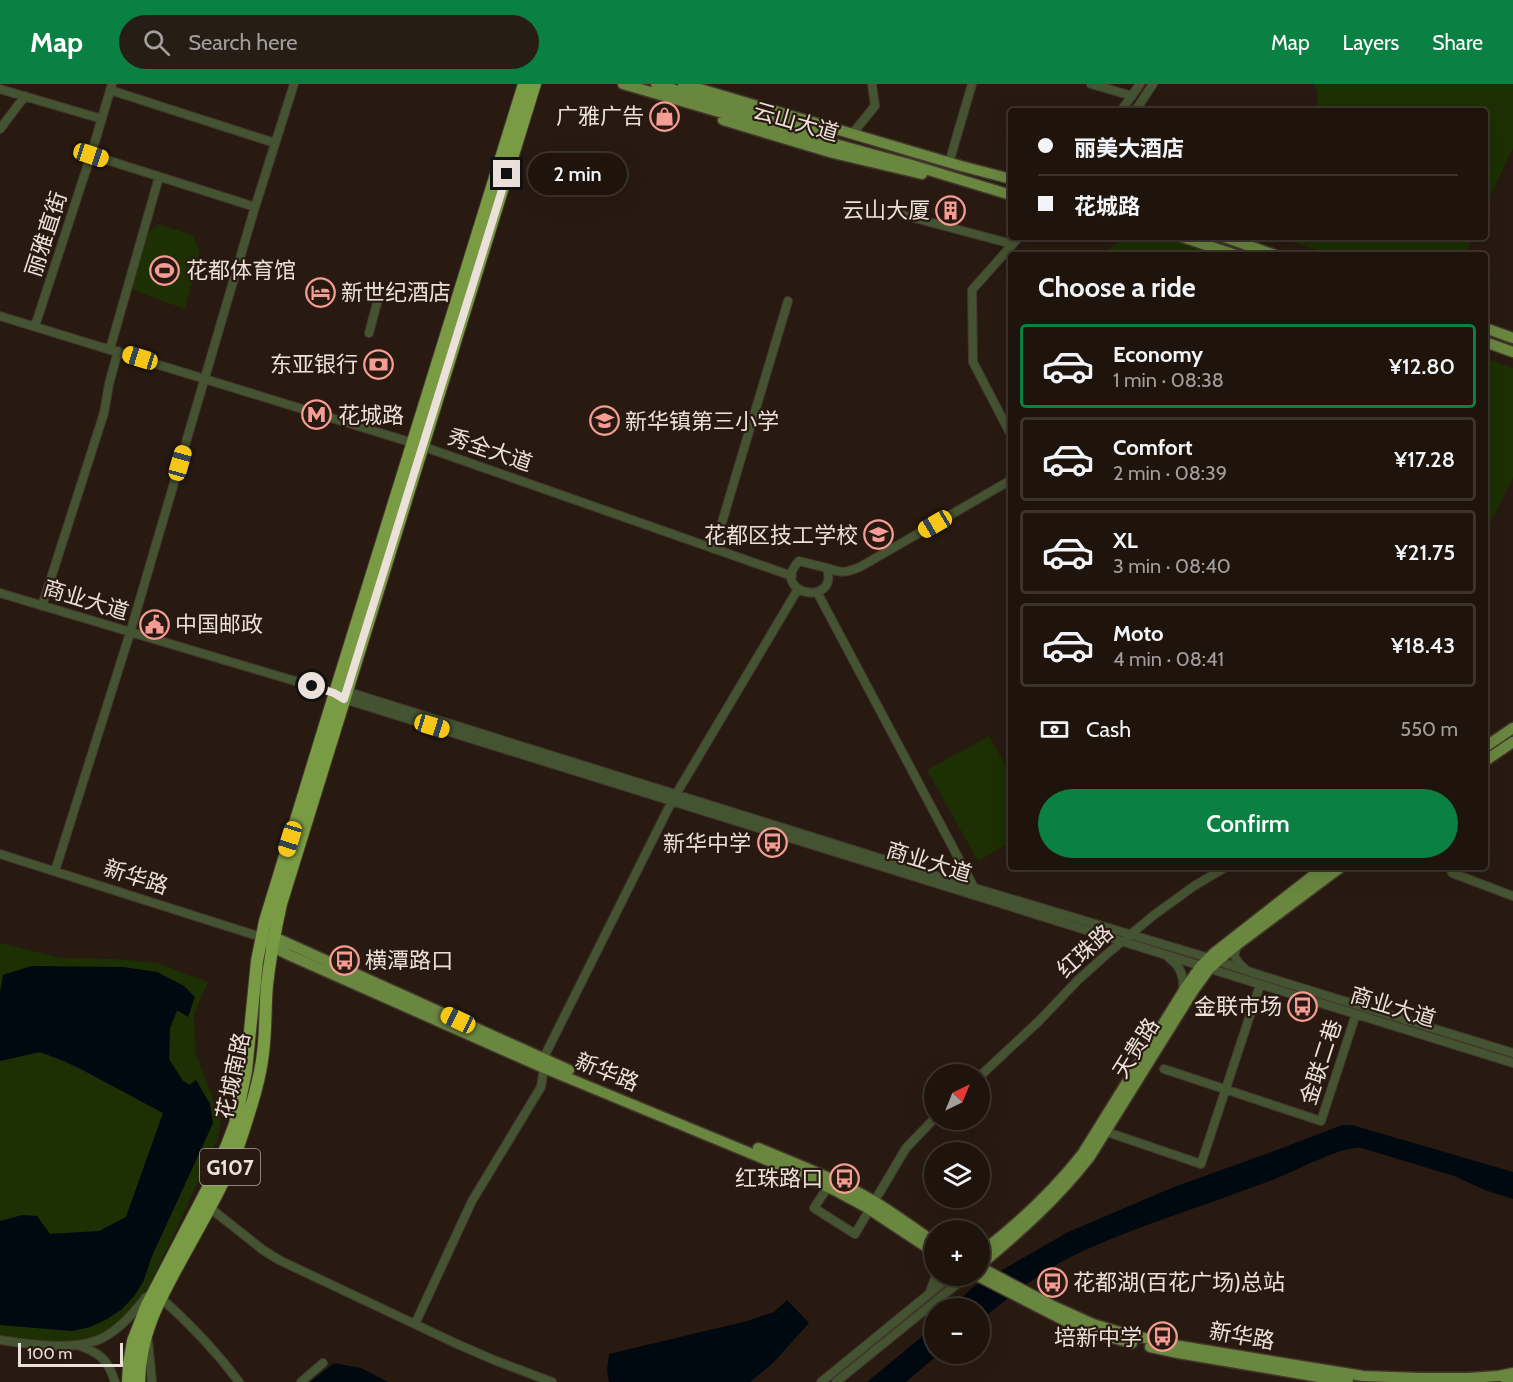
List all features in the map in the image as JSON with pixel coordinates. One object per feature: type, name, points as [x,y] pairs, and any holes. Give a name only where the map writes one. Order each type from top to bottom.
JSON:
[{"type":"highway","name":"G107","points":[[273,942],[281,904],[342,694],[524,84]]},
{"type":"highway","name":"G107","points":[[418,444],[535,84]]},
{"type":"highway","name":"G107","points":[[261,937],[342,694]]},
{"type":"highway","name":"花城南路","points":[[128,1382],[133,1341],[139,1324],[161,1276],[211,1182],[235,1124],[246,1071],[261,937]]},
{"type":"highway","name":"花城南路","points":[[139,1382],[140,1358],[147,1330],[161,1298],[210,1208],[237,1149],[256,1089],[263,1053],[267,986],[273,942]]},
{"type":"main road","name":"云山大道","points":[[612,84],[740,126],[833,153],[972,184]]},
{"type":"main road","points":[[623,84],[734,112]]},
{"type":"main road","points":[[656,84],[734,112]]},
{"type":"main road","name":"云山大道","points":[[683,84],[949,163],[1008,178]]},
{"type":"main road","name":"云山大道","points":[[734,112],[1006,194]]},
{"type":"main road","name":"云山大道","points":[[734,112],[961,166]]},
{"type":"main road","points":[[1191,240],[1227,252]]},
{"type":"main road","points":[[1232,240],[1266,252]]},
{"type":"main road","points":[[1488,329],[1513,338]]},
{"type":"main road","points":[[1488,343],[1513,352]]},
{"type":"main road","points":[[1488,745],[1513,728]]},
{"type":"main road","points":[[1488,759],[1513,742]]},
{"type":"main road","name":"天贵路","points":[[990,1262],[1052,1201],[1084,1165],[1183,993],[1233,937],[1320,870]]},
{"type":"main road","name":"天贵路","points":[[990,1245],[1046,1196],[1103,1130],[1209,964],[1337,870]]},
{"type":"main road","name":"新华路","points":[[261,937],[544,1063],[612,1089],[830,1183],[872,1205],[924,1242]]},
{"type":"main road","name":"新华路","points":[[990,1276],[1077,1327],[1106,1336],[1178,1353],[1348,1382]]},
{"type":"main road","name":"新华路","points":[[1023,1295],[1123,1333],[1180,1346],[1345,1374],[1379,1377],[1469,1378],[1513,1373]]},
{"type":"main road","points":[[1506,1382],[1513,1381]]},
{"type":"street","points":[[55,871],[130,633],[255,207],[294,84]]},
{"type":"street","points":[[852,134],[875,106],[872,84]]},
{"type":"street","points":[[949,163],[972,84]]},
{"type":"street","points":[[1091,84],[1132,96]]},
{"type":"street","points":[[1124,108],[1140,84]]},
{"type":"street","points":[[1137,108],[1153,84]]},
{"type":"street","points":[[111,87],[275,142]]},
{"type":"street","name":"丽雅直街","points":[[35,326],[111,87]]},
{"type":"street","points":[[0,89],[102,119]]},
{"type":"street","points":[[0,129],[25,96]]},
{"type":"street","points":[[91,155],[255,207]]},
{"type":"street","points":[[42,606],[104,413],[114,350],[159,177]]},
{"type":"street","points":[[903,215],[1008,238]]},
{"type":"street","points":[[1008,429],[974,362],[972,290],[1015,240]]},
{"type":"street","points":[[714,549],[788,301]]},
{"type":"street","points":[[369,333],[377,303]]},
{"type":"street","name":"秀全大道","points":[[0,316],[418,444],[792,576]]},
{"type":"street","points":[[827,568],[826,584],[817,592],[807,593],[798,589],[794,584],[793,568],[799,561],[827,568],[838,572],[848,572],[1008,482]]},
{"type":"street","points":[[415,1324],[472,1201],[541,1087],[544,1063],[674,798],[798,589]]},
{"type":"street","points":[[817,592],[980,897]]},
{"type":"street","name":"商业大道","points":[[0,593],[342,694],[1163,955],[1250,972],[1513,1053]]},
{"type":"street","name":"商业大道","points":[[674,798],[1130,935],[1260,985],[1513,1063]]},
{"type":"street","name":"新华路","points":[[0,854],[261,937]]},
{"type":"street","name":"红珠路","points":[[990,1067],[1040,1020],[1078,980],[1130,935],[1194,886],[1221,870]]},
{"type":"street","points":[[1451,870],[1452,873],[1513,896]]},
{"type":"street","points":[[1238,944],[1235,951],[1236,958],[1241,966],[1250,972]]},
{"type":"street","points":[[1163,955],[1181,970],[1183,993]]},
{"type":"street","points":[[1103,1130],[1202,1164],[1260,985]]},
{"type":"street","name":"金联二巷","points":[[1226,1089],[1321,1121],[1356,1014]]},
{"type":"street","points":[[1164,1069],[1226,1089]]},
{"type":"street","points":[[830,1183],[814,1208],[855,1234],[906,1148],[924,1129]]},
{"type":"street","points":[[210,1208],[279,1260],[485,1356],[552,1382]]},
{"type":"street","points":[[0,1340],[77,1345],[97,1340],[122,1323],[140,1306],[161,1276]]},
{"type":"street","points":[[929,1294],[932,1286]]},
{"type":"street","points":[[821,1382],[939,1286]]},
{"type":"street","points":[[836,1382],[954,1286]]},
{"type":"street","points":[[161,1298],[218,1354],[239,1382]]},
{"type":"street","points":[[147,1330],[152,1382]]},
{"type":"street","points":[[77,1345],[96,1352],[102,1357],[111,1370],[115,1382]]},
{"type":"street","points":[[302,1382],[323,1363]]},
{"type":"street","points":[[120,1382],[129,1364]]},
{"type":"green space","points":[[1314,84],[1513,84],[1513,148],[1488,201],[1488,108],[1318,108],[1317,91]]},
{"type":"green space","name":"花都体育馆","points":[[158,224],[192,235],[200,251],[185,309],[130,289],[146,235]]},
{"type":"green space","points":[[1124,240],[1191,240],[1225,252],[1104,252]]},
{"type":"green space","points":[[1288,240],[1471,240],[1467,252],[1324,252]]},
{"type":"green space","points":[[1488,359],[1513,368],[1513,477],[1488,527]]},
{"type":"green space","points":[[989,736],[1008,770],[1008,844],[978,861],[927,770]]},
{"type":"green space","points":[[0,943],[61,958],[116,959],[157,963],[208,982],[194,1014],[195,1052],[221,1119],[218,1138],[146,1292],[122,1323],[108,1334],[77,1345],[0,1340],[0,1325],[72,1331],[90,1327],[122,1309],[143,1283],[152,1256],[213,1123],[195,1080],[190,1085],[183,1081],[169,1059],[170,1028],[178,1010],[195,997],[32,966],[3,975],[0,993]]},
{"type":"green space","points":[[40,1052],[87,1073],[163,1113],[126,1217],[99,1231],[50,1234],[37,1216],[23,1215],[0,1221],[0,1061]]},
{"type":"shaded area","points":[[32,966],[123,967],[157,972],[184,986],[195,997],[188,1017],[177,1010],[170,1028],[169,1059],[183,1081],[190,1085],[196,1080],[210,1104],[213,1123],[152,1256],[143,1282],[134,1296],[122,1309],[107,1319],[90,1327],[72,1331],[0,1325],[0,1221],[23,1215],[37,1216],[50,1234],[99,1231],[126,1217],[163,1113],[81,1069],[40,1052],[0,1061],[0,993],[3,975]]},
{"type":"shaded area","points":[[1342,1125],[1352,1125],[1513,1172],[1513,1199],[1454,1176],[1362,1148],[1354,1148],[1130,1231],[1081,1252],[1028,1283],[990,1313],[990,1298],[961,1298],[975,1286],[990,1286],[990,1277],[1068,1232],[1174,1187]]},
{"type":"shaded area","points":[[787,1300],[809,1323],[773,1363],[750,1382],[609,1382],[607,1371],[609,1354],[747,1321],[774,1312]]},
{"type":"shaded area","points":[[924,1334],[924,1364],[927,1364],[906,1382],[867,1382]]},
{"type":"shaded area","points":[[334,1363],[361,1368],[388,1382],[310,1382]]},
{"type":"place","name":"广雅广告","points":[[665,116]]},
{"type":"place","name":"云山大厦","points":[[951,210]]},
{"type":"place","name":"花都体育馆","points":[[165,270]]},
{"type":"place","name":"新世纪酒店","points":[[320,292]]},
{"type":"place","name":"东亚银行","points":[[379,364]]},
{"type":"place","name":"花城路","points":[[317,415]]},
{"type":"place","name":"新华镇第三小学","points":[[604,421]]},
{"type":"place","name":"花都区技工学校","points":[[879,535]]},
{"type":"place","name":"中国邮政","points":[[154,624]]},
{"type":"place","name":"新华中学","points":[[772,843]]},
{"type":"place","name":"横潭路口","points":[[344,960]]},
{"type":"place","name":"金联市场","points":[[1303,1006]]},
{"type":"place","name":"红珠路口","points":[[844,1178]]},
{"type":"place","name":"花都湖(百花广场)总站","points":[[1052,1282]]},
{"type":"place","name":"培新中学","points":[[1163,1337]]},
{"type":"route","points":[[312,686],[344,699],[507,174]]}]
